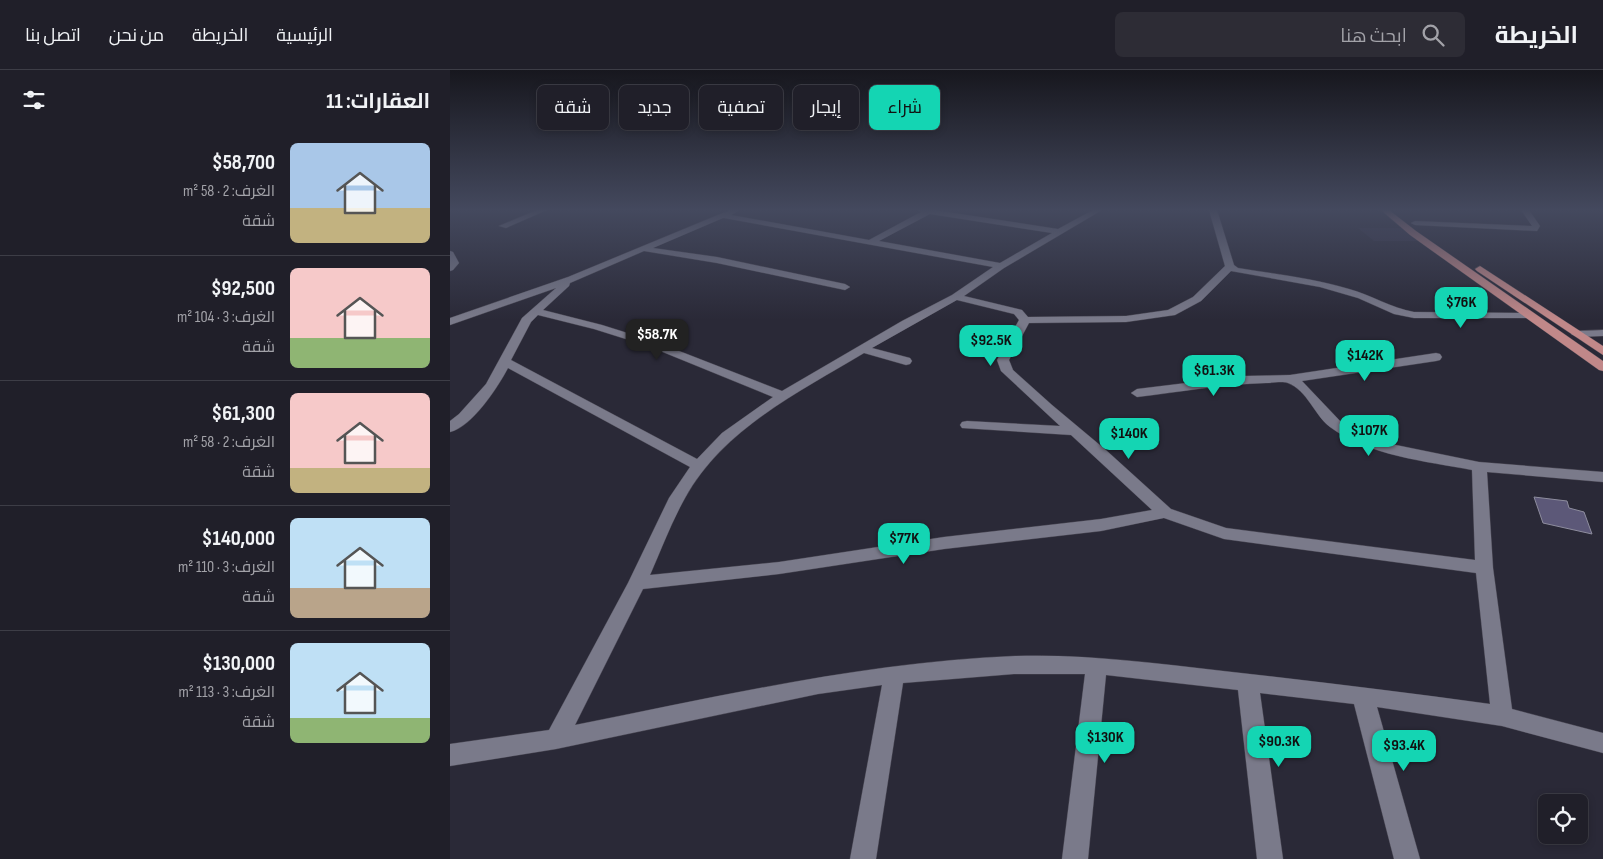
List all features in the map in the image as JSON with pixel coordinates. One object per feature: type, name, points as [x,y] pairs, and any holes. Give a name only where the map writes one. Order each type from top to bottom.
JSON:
[{"type":"main road","points":[[1432,247],[1603,367]]},
{"type":"main road","points":[[1450,247],[1603,351]]},
{"type":"street","points":[[450,322],[571,279],[648,247]]},
{"type":"street","points":[[897,247],[1001,266]]},
{"type":"street","points":[[556,739],[637,583],[677,498],[699,466],[727,436],[784,396],[956,297],[1001,266],[1034,247]]},
{"type":"street","points":[[1224,247],[1230,267]]},
{"type":"street","points":[[645,248],[717,260],[845,287]]},
{"type":"street","points":[[450,254],[454,263],[450,268]]},
{"type":"street","points":[[1230,267],[1244,273],[1298,280],[1339,289],[1362,296],[1398,312],[1414,316],[1527,315]]},
{"type":"street","points":[[1025,320],[1126,318],[1171,313],[1197,299],[1230,267]]},
{"type":"street","points":[[450,428],[464,417],[492,386],[526,320],[571,279]]},
{"type":"street","points":[[956,297],[1018,312],[1025,320]]},
{"type":"street","points":[[535,311],[598,327],[652,344],[784,396]]},
{"type":"street","points":[[1025,320],[1023,328],[1014,338],[1003,360],[1007,371],[1073,431],[1102,454],[1165,513],[1224,533],[1484,568]]},
{"type":"street","points":[[1577,334],[1603,334]]},
{"type":"street","points":[[863,349],[906,361]]},
{"type":"street","points":[[1137,393],[1244,380],[1290,379],[1436,357]]},
{"type":"street","points":[[506,362],[699,466]]},
{"type":"street","points":[[1290,379],[1299,383],[1334,424],[1347,432],[1372,442],[1479,467],[1603,477]]},
{"type":"street","points":[[967,425],[1073,431]]},
{"type":"street","points":[[1479,467],[1484,568],[1502,716]]},
{"type":"street","points":[[637,583],[779,568],[944,543],[1101,525],[1165,513]]},
{"type":"street","points":[[450,755],[556,739],[818,685],[894,675],[1014,665],[1096,665],[1363,696],[1502,716],[1603,743]]},
{"type":"street","points":[[1074,859],[1096,665]]},
{"type":"street","points":[[863,859],[894,675]]},
{"type":"street","points":[[1248,682],[1270,859]]},
{"type":"street","points":[[1363,696],[1407,859]]},
{"type":"building","points":[[1534,497],[1567,501],[1569,508],[1584,512],[1592,534],[1543,523]]}]
